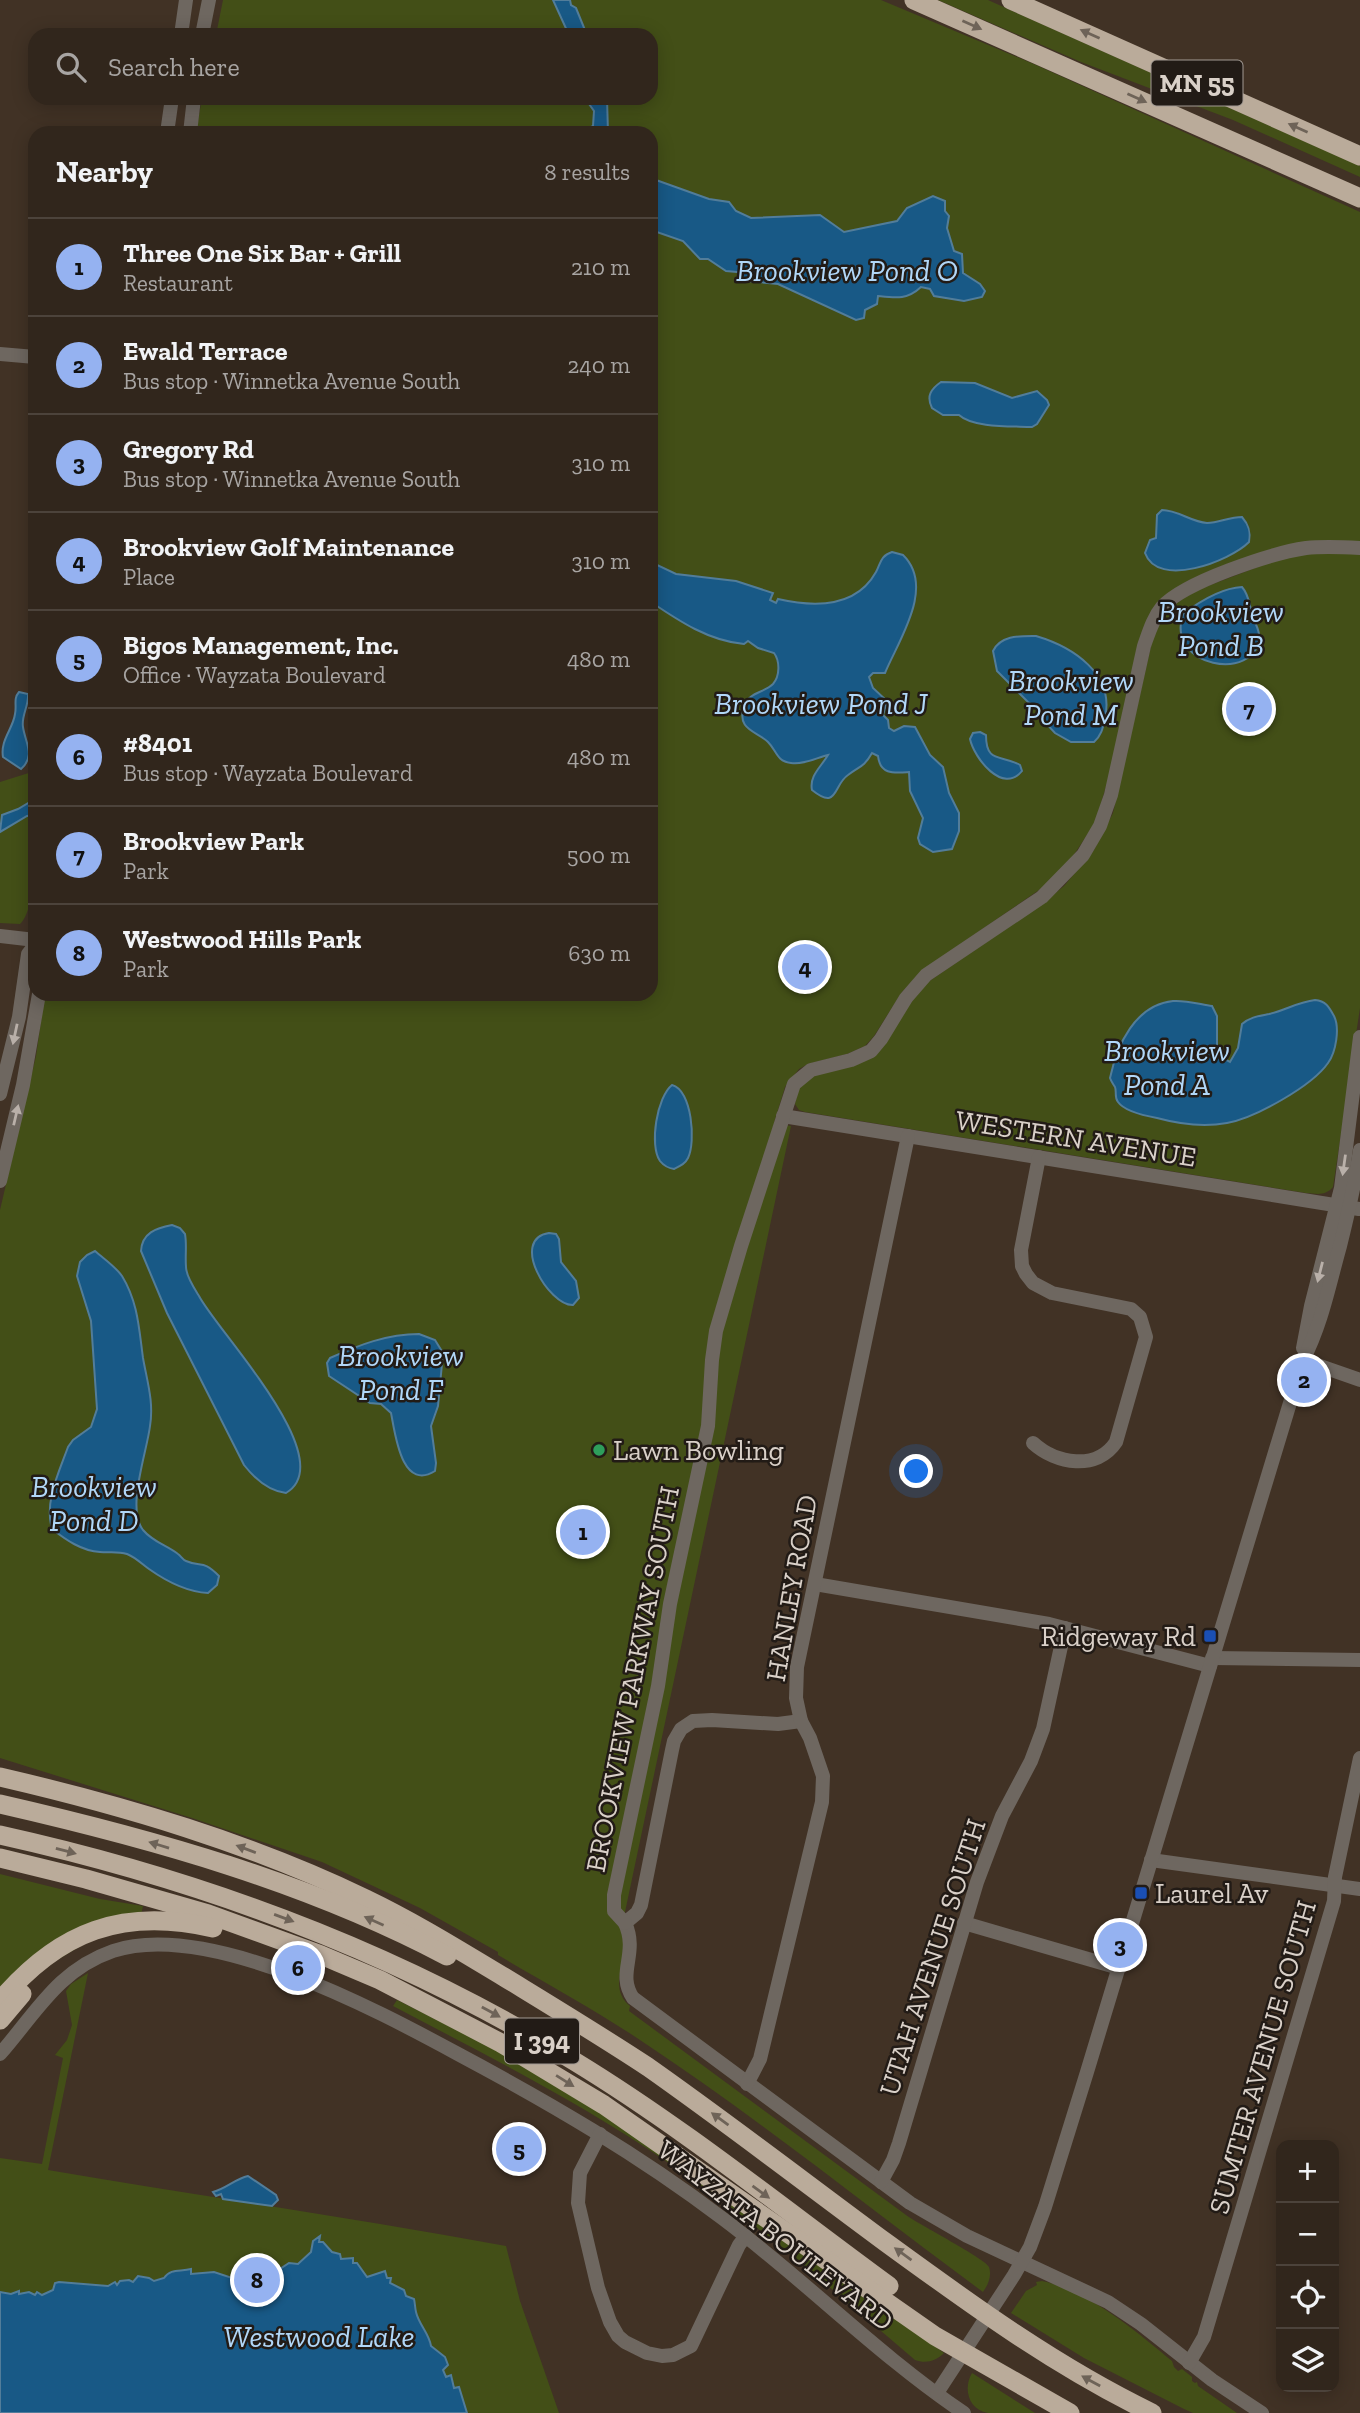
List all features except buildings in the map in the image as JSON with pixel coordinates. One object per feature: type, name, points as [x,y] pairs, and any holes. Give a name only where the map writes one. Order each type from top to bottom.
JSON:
[{"type":"highway","name":"MN 55","points":[[914,0],[1360,198]]},
{"type":"highway","name":"MN 55","points":[[1011,0],[1027,4],[1360,156]]},
{"type":"highway","points":[[0,1775],[197,1831],[352,1892],[438,1937],[609,2041]]},
{"type":"highway","name":"I 394","points":[[0,1804],[144,1840],[243,1871],[340,1906],[432,1948],[609,2041],[689,2096],[1021,2339],[1068,2369],[1152,2413]]},
{"type":"highway","name":"I 394","points":[[0,1835],[170,1880],[286,1919],[397,1965],[470,2001],[565,2055],[640,2104],[1015,2380],[1070,2413]]},
{"type":"highway","points":[[0,1858],[208,1914],[321,1955],[380,1980],[501,2043],[604,2105],[935,2336],[1015,2380]]},
{"type":"highway","points":[[0,1870],[109,1896],[156,1900]]},
{"type":"highway","points":[[0,2001],[42,1958],[76,1937],[122,1923],[151,1920],[193,1923],[301,1956],[441,2012]]},
{"type":"highway","points":[[0,2020],[42,1970],[92,1932]]},
{"type":"street","points":[[182,28],[186,0]]},
{"type":"street","points":[[203,28],[209,0]]},
{"type":"street","points":[[168,126],[171,105]]},
{"type":"street","points":[[191,126],[193,105]]},
{"type":"street","points":[[0,354],[28,356]]},
{"type":"street","name":"BROOKVIEW PARKWAY SOUTH","points":[[747,2084],[639,2005],[628,1991],[626,1976],[632,1944],[625,1923],[614,1911],[614,1895],[658,1686],[670,1604],[708,1426],[714,1343],[741,1246],[794,1084],[811,1070],[851,1060],[871,1051],[881,1040],[906,998],[926,975],[1042,897],[1083,855],[1106,813],[1144,646],[1152,622],[1163,606],[1183,590],[1265,558],[1307,548],[1360,548]]},
{"type":"street","points":[[0,936],[28,941]]},
{"type":"street","points":[[0,1094],[19,1017],[28,954]]},
{"type":"street","points":[[0,1181],[23,1085],[38,1001]]},
{"type":"street","points":[[1349,1208],[1360,1037]]},
{"type":"street","name":"WESTERN AVENUE","points":[[783,1116],[1349,1208]]},
{"type":"street","name":"HANLEY ROAD","points":[[747,2084],[760,2059],[822,1802],[823,1776],[796,1698],[797,1667],[908,1136]]},
{"type":"street","points":[[937,2393],[1022,2262],[1047,2201],[1303,1360],[1318,1326],[1349,1208],[1360,1150]]},
{"type":"street","points":[[1033,1443],[1052,1457],[1078,1461],[1094,1461],[1107,1453],[1116,1441],[1146,1337],[1140,1317],[1131,1309],[1052,1293],[1033,1283],[1026,1274],[1022,1266],[1021,1250],[1039,1157]]},
{"type":"street","points":[[1303,1360],[1360,1380]]},
{"type":"street","points":[[815,1584],[1065,1628],[1211,1662],[1360,1660]]},
{"type":"street","name":"UTAH AVENUE SOUTH","points":[[881,2182],[899,2143],[964,1923],[1002,1816],[1031,1761],[1043,1729],[1065,1628]]},
{"type":"street","points":[[625,1923],[637,1913],[640,1905],[672,1750],[681,1729],[687,1724],[702,1720],[778,1724],[802,1721]]},
{"type":"street","name":"SUMTER AVENUE SOUTH","points":[[1189,2363],[1204,2337],[1334,1901],[1335,1877],[1360,1758]]},
{"type":"street","points":[[1151,1860],[1360,1889]]},
{"type":"street","points":[[964,1923],[1119,1968]]},
{"type":"street","name":"WAYZATA BOULEVARD","points":[[0,2054],[43,2000],[78,1968],[115,1951],[155,1945],[188,1947],[263,1966],[355,2001],[519,2086],[600,2134],[681,2187],[746,2236],[964,2413]]},
{"type":"street","points":[[747,2084],[940,2222],[1118,2308],[1189,2363],[1262,2413]]},
{"type":"street","points":[[600,2134],[580,2173],[578,2203],[598,2288],[610,2322],[625,2342],[647,2353],[663,2356],[673,2355],[691,2346],[739,2245],[746,2236]]},
{"type":"green space","points":[[223,0],[881,0],[1036,65],[1360,212],[1360,1008],[1333,1187],[1324,1193],[1306,1193],[805,1112],[799,1110],[795,1104],[798,1088],[814,1075],[861,1062],[928,982],[1064,886],[1094,850],[1113,813],[1154,633],[1166,611],[1192,592],[1258,567],[1257,554],[1196,577],[1163,598],[1095,823],[1067,865],[1042,888],[924,969],[902,992],[865,1046],[847,1054],[808,1064],[799,1069],[785,1087],[774,1123],[791,1126],[621,1931],[624,1950],[619,1988],[630,2006],[629,2011],[906,2215],[985,2263],[990,2274],[983,2292],[684,2070],[605,2018],[498,1955],[498,1952],[420,1908],[322,1862],[0,1758],[0,1210],[36,1056],[44,1001],[658,1001],[658,126],[197,126],[201,105],[658,105],[658,28],[217,28]]},
{"type":"green space","points":[[938,0],[988,0],[1360,166],[1360,177],[1233,120],[1081,62]]},
{"type":"green space","points":[[28,773],[28,910],[20,924],[0,923],[0,782]]},
{"type":"green space","points":[[0,1874],[100,1899],[143,1906],[141,1915],[131,1916],[0,1994]]},
{"type":"green space","points":[[88,1973],[48,2170],[506,2246],[520,2301],[559,2413],[0,2413],[0,2158],[42,2164],[63,2058],[55,2055],[67,2040],[72,2025],[66,1991],[71,1984]]},
{"type":"green space","points":[[397,2000],[541,2072],[854,2286],[944,2353],[931,2361],[915,2360],[793,2257],[699,2184],[633,2139],[566,2099],[393,2006]]},
{"type":"green space","points":[[1042,2281],[1077,2294],[1112,2314],[1172,2361],[1178,2371],[1182,2369],[1198,2386],[1237,2413],[1193,2413],[1084,2358],[1011,2313],[1026,2291],[1037,2285],[1036,2282]]},
{"type":"green space","points":[[972,2373],[1035,2413],[988,2413],[976,2408],[968,2391]]},
{"type":"water","points":[[553,0],[570,0],[584,28],[566,28]]},
{"type":"water","points":[[590,105],[607,105],[608,126],[593,126],[594,111]]},
{"type":"water","name":"Brookview Pond O","points":[[658,181],[709,199],[729,202],[736,211],[751,218],[820,215],[844,232],[897,221],[907,208],[933,196],[945,201],[945,211],[949,216],[947,228],[954,251],[962,254],[963,273],[980,284],[985,291],[982,297],[964,301],[934,296],[930,289],[921,287],[906,296],[878,296],[877,304],[865,310],[864,318],[856,320],[778,284],[748,281],[737,272],[726,271],[708,259],[700,259],[683,241],[658,232]]},
{"type":"water","points":[[941,382],[975,383],[1012,398],[1037,391],[1049,405],[1037,424],[1032,427],[973,422],[959,415],[943,415],[932,408],[930,393]]},
{"type":"water","points":[[1162,510],[1207,523],[1242,517],[1249,529],[1249,542],[1227,557],[1211,563],[1195,568],[1164,569],[1152,564],[1145,553],[1150,540],[1156,538],[1157,515]]},
{"type":"water","name":"Brookview Pond J","points":[[892,552],[903,555],[912,568],[916,582],[915,598],[905,630],[885,673],[873,673],[869,677],[873,688],[887,701],[883,715],[888,720],[889,728],[894,731],[904,726],[915,727],[930,755],[943,767],[949,793],[959,813],[959,831],[952,849],[933,852],[920,844],[918,838],[923,818],[910,791],[909,772],[885,770],[878,756],[872,753],[864,764],[843,779],[831,797],[820,796],[812,790],[814,776],[828,755],[800,763],[786,762],[768,742],[749,729],[743,720],[746,701],[773,684],[777,677],[777,660],[774,653],[758,648],[748,641],[744,644],[719,639],[684,623],[658,606],[658,565],[676,574],[736,581],[773,593],[770,600],[776,603],[778,599],[819,603],[833,602],[857,593],[867,584]]},
{"type":"water","name":"Brookview Pond B","points":[[1242,587],[1259,632],[1254,652],[1243,660],[1229,664],[1213,663],[1198,657],[1187,647],[1181,632],[1183,614],[1218,593]]},
{"type":"water","name":"Brookview Pond M","points":[[1036,636],[1077,655],[1097,676],[1104,688],[1105,718],[1099,737],[1094,742],[1071,742],[1055,733],[1041,718],[1036,707],[997,671],[993,651],[996,646],[1006,639]]},
{"type":"water","points":[[19,692],[28,694],[23,723],[28,759],[21,769],[3,757],[5,740],[16,711]]},
{"type":"water","points":[[973,733],[986,735],[992,754],[1020,765],[1022,771],[1006,779],[990,771],[977,755],[970,739]]},
{"type":"water","points":[[28,803],[28,816],[0,832],[2,815]]},
{"type":"water","name":"Brookview Pond A","points":[[1315,1000],[1327,1005],[1336,1021],[1336,1040],[1331,1058],[1309,1081],[1267,1108],[1239,1120],[1201,1125],[1142,1115],[1121,1105],[1117,1100],[1110,1078],[1117,1053],[1130,1029],[1148,1010],[1173,1001],[1212,1006],[1217,1016],[1217,1055],[1230,1062],[1238,1048],[1242,1024],[1255,1017]]},
{"type":"water","points":[[672,1085],[684,1096],[692,1129],[688,1158],[674,1169],[660,1161],[655,1144],[659,1110]]},
{"type":"water","points":[[172,1225],[185,1234],[186,1271],[193,1286],[288,1425],[299,1453],[299,1476],[286,1493],[262,1484],[244,1465],[167,1313],[141,1251],[144,1240],[151,1232]]},
{"type":"water","points":[[549,1233],[556,1234],[559,1239],[561,1262],[576,1281],[579,1298],[573,1305],[554,1295],[537,1272],[532,1247],[538,1238]]},
{"type":"water","name":"Brookview Pond D","points":[[95,1251],[119,1272],[131,1296],[150,1392],[151,1417],[137,1494],[138,1520],[151,1538],[185,1560],[205,1566],[219,1576],[217,1585],[208,1593],[193,1591],[170,1582],[127,1554],[93,1551],[81,1547],[52,1529],[51,1498],[68,1447],[91,1427],[97,1409],[91,1321],[77,1276],[80,1262]]},
{"type":"water","name":"Brookview Pond F","points":[[419,1334],[435,1340],[443,1353],[438,1406],[431,1426],[435,1471],[424,1475],[414,1473],[407,1467],[398,1445],[391,1413],[381,1404],[370,1403],[329,1376],[327,1363],[330,1358],[373,1341]]},
{"type":"water","points":[[248,2176],[276,2195],[278,2200],[272,2206],[223,2199],[221,2194],[216,2196],[213,2192],[239,2179]]},
{"type":"water","name":"Westwood Lake","points":[[320,2236],[319,2242],[323,2242],[332,2252],[340,2254],[341,2259],[353,2258],[353,2263],[357,2263],[367,2277],[385,2271],[387,2278],[391,2278],[390,2283],[414,2299],[419,2321],[431,2346],[445,2357],[448,2365],[443,2370],[446,2377],[451,2375],[454,2388],[459,2387],[467,2413],[0,2413],[0,2292],[11,2294],[19,2291],[19,2294],[29,2292],[35,2295],[37,2292],[42,2295],[53,2290],[55,2283],[59,2282],[108,2286],[115,2282],[117,2285],[120,2281],[133,2282],[138,2276],[154,2281],[173,2272],[191,2269],[191,2274],[214,2272],[247,2281],[278,2274],[280,2269],[289,2263],[298,2264],[311,2252],[313,2241]]},
{"type":"place","name":"Brookview Park","points":[[1249,709]]},
{"type":"place","name":"Brookview Golf Maintenance","points":[[805,967]]},
{"type":"place","name":"Ewald Terrace","points":[[1304,1380]]},
{"type":"place","name":"Lawn Bowling","points":[[599,1450]]},
{"type":"place","name":"Three One Six Bar + Grill","points":[[583,1532]]},
{"type":"place","name":"Ridgeway Rd","points":[[1210,1636]]},
{"type":"place","name":"Laurel Av","points":[[1141,1893]]},
{"type":"place","name":"Gregory Rd","points":[[1120,1945]]},
{"type":"place","name":"#8401","points":[[298,1968]]},
{"type":"place","name":"Bigos Management, Inc.","points":[[519,2149]]},
{"type":"place","name":"Westwood Hills Park","points":[[257,2280]]}]
